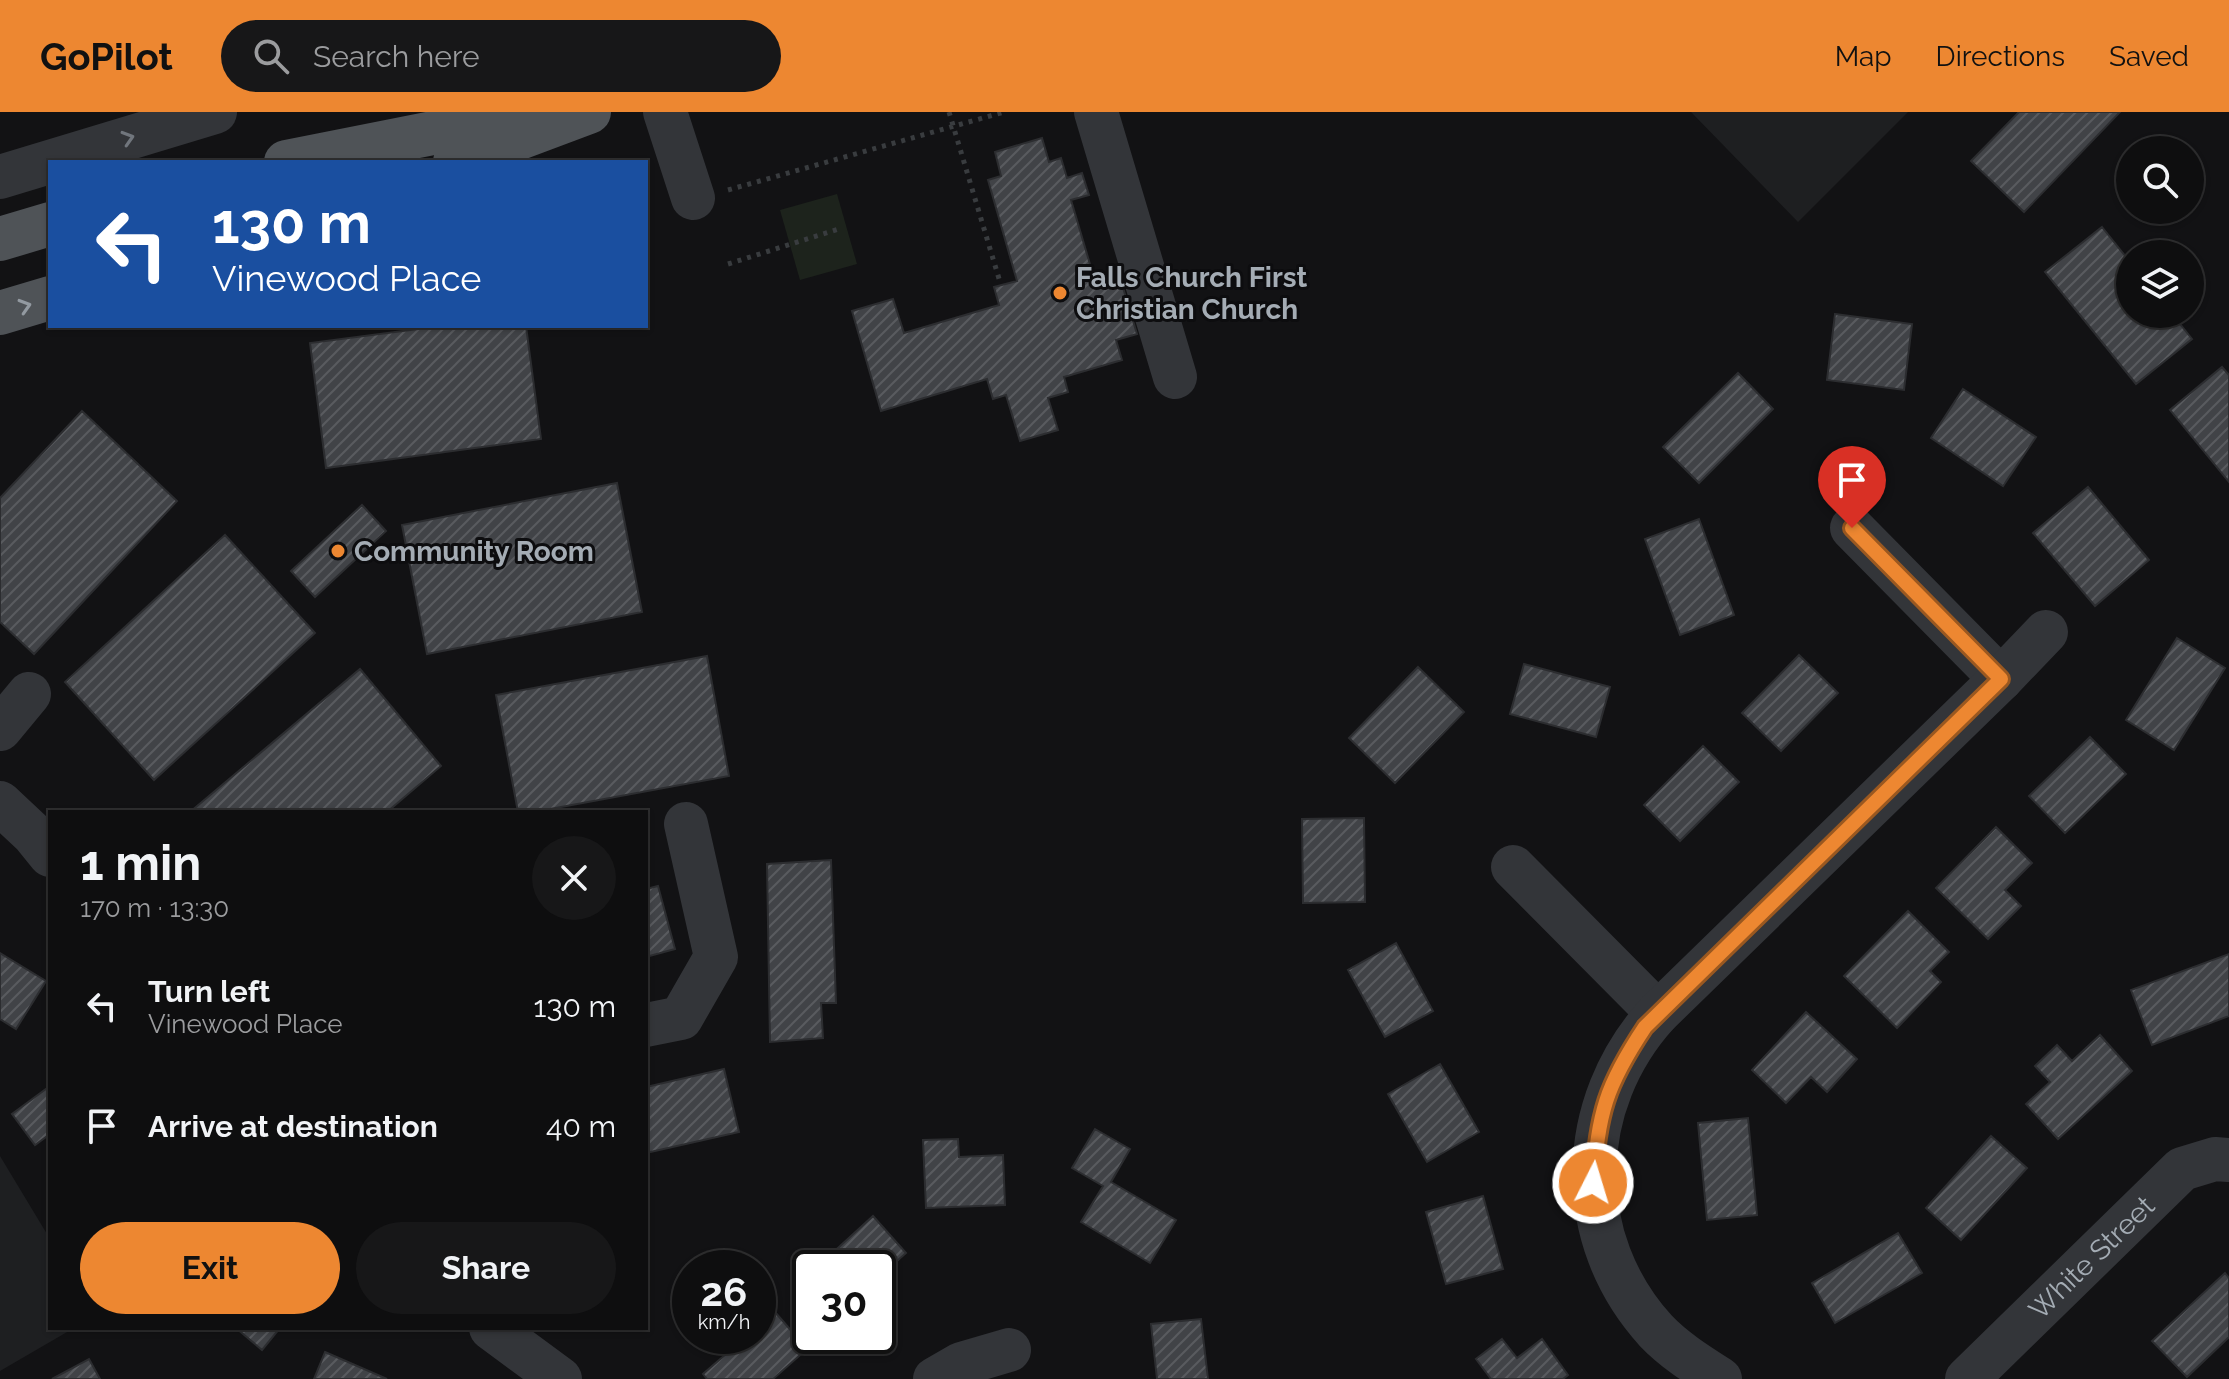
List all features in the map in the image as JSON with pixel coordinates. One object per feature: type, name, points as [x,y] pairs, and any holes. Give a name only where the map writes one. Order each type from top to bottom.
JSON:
[{"type":"main road","points":[[296,160],[539,112]]},
{"type":"main road","points":[[460,160],[589,112]]},
{"type":"main road","points":[[0,239],[48,225]]},
{"type":"main road","points":[[0,313],[48,299]]},
{"type":"street","points":[[56,160],[215,112]]},
{"type":"street","points":[[665,112],[693,198]]},
{"type":"street","points":[[1096,112],[1175,377]]},
{"type":"street","points":[[0,177],[48,162]]},
{"type":"street","points":[[1852,528],[2001,679]]},
{"type":"street","points":[[1720,1379],[1692,1362],[1657,1332],[1628,1295],[1613,1268],[1599,1222],[1593,1183],[1598,1127],[1608,1089],[1623,1060],[1658,1013],[2046,632]]},
{"type":"street","points":[[0,729],[29,694]]},
{"type":"street","points":[[0,803],[48,853]]},
{"type":"street","points":[[648,1025],[681,1018],[716,957],[686,824]]},
{"type":"street","points":[[1513,867],[1658,1013]]},
{"type":"street","name":"White Street","points":[[1967,1379],[2182,1169],[2215,1159],[2229,1160]]},
{"type":"street","points":[[494,1330],[560,1379]]},
{"type":"street","points":[[935,1379],[961,1364],[1009,1350]]},
{"type":"path","points":[[949,112],[1000,282]]},
{"type":"path","points":[[693,198],[1004,112]]},
{"type":"path","points":[[728,264],[842,228]]},
{"type":"shaded area","points":[[1691,112],[1908,112],[1798,222]]},
{"type":"shaded area","points":[[837,194],[857,264],[800,280],[780,210]]},
{"type":"shaded area","points":[[0,1156],[48,1236],[48,1330],[71,1330],[0,1371]]},
{"type":"building","points":[[2019,112],[2120,112],[2024,212],[1971,161]]},
{"type":"building","name":"Falls Church First Christian Church","points":[[1042,138],[1049,162],[1061,158],[1067,178],[1082,173],[1089,195],[1071,200],[1097,288],[1121,281],[1137,334],[1116,340],[1122,360],[1064,377],[1068,392],[1048,398],[1058,430],[1020,441],[1006,395],[993,399],[987,379],[881,411],[852,311],[893,299],[904,333],[999,305],[994,287],[1017,281],[988,180],[1001,176],[995,152]]},
{"type":"building","points":[[2102,227],[2116,244],[2116,328],[2183,328],[2192,339],[2136,384],[2045,272]]},
{"type":"building","points":[[1835,314],[1912,324],[1904,390],[1827,380]]},
{"type":"building","points":[[426,328],[526,328],[541,439],[326,468],[310,343]]},
{"type":"building","points":[[2222,367],[2229,375],[2229,482],[2170,410]]},
{"type":"building","points":[[1738,373],[1773,409],[1699,483],[1663,447]]},
{"type":"building","points":[[1963,389],[2036,437],[2003,486],[1931,438]]},
{"type":"building","points":[[82,411],[177,501],[34,654],[0,622],[0,498]]},
{"type":"building","points":[[617,483],[642,612],[427,654],[402,525]]},
{"type":"building","points":[[2088,487],[2149,560],[2095,606],[2033,533]]},
{"type":"building","name":"Community Room","points":[[362,505],[386,531],[315,597],[291,571]]},
{"type":"building","points":[[1699,519],[1734,615],[1680,635],[1645,539]]},
{"type":"building","points":[[225,535],[315,633],[154,780],[65,682]]},
{"type":"building","points":[[2177,638],[2225,668],[2174,750],[2126,720]]},
{"type":"building","points":[[1799,655],[1838,693],[1781,751],[1742,713]]},
{"type":"building","points":[[707,656],[729,776],[545,810],[518,810],[496,695]]},
{"type":"building","points":[[1524,664],[1610,687],[1596,737],[1510,714]]},
{"type":"building","points":[[1418,667],[1464,712],[1395,783],[1349,738]]},
{"type":"building","points":[[360,669],[441,766],[389,810],[192,810]]},
{"type":"building","points":[[2090,737],[2126,774],[2065,833],[2029,796]]},
{"type":"building","points":[[1703,746],[1739,782],[1680,841],[1644,805]]},
{"type":"building","points":[[1364,818],[1365,902],[1303,903],[1302,819]]},
{"type":"building","points":[[1996,827],[2032,863],[2005,890],[2021,906],[1988,939],[1936,888]]},
{"type":"building","points":[[831,860],[836,1003],[821,1003],[823,1038],[770,1042],[767,864]]},
{"type":"building","points":[[658,886],[675,949],[648,956],[648,888]]},
{"type":"building","points":[[1908,911],[1949,952],[1930,971],[1941,982],[1897,1028],[1844,976]]},
{"type":"building","points":[[1396,943],[1433,1011],[1385,1037],[1348,970]]},
{"type":"building","points":[[0,953],[46,981],[16,1029],[0,1019]]},
{"type":"building","points":[[2229,954],[2229,1016],[2152,1045],[2131,990]]},
{"type":"building","points":[[1806,1012],[1857,1059],[1827,1092],[1811,1077],[1786,1103],[1752,1070]]},
{"type":"building","points":[[2100,1035],[2132,1071],[2058,1139],[2026,1104],[2050,1082],[2035,1066],[2057,1045],[2072,1061]]},
{"type":"building","points":[[1440,1064],[1479,1132],[1427,1162],[1388,1094]]},
{"type":"building","points":[[724,1069],[739,1132],[648,1153],[648,1087]]},
{"type":"building","points":[[48,1087],[48,1135],[35,1145],[12,1114]]},
{"type":"building","points":[[1748,1118],[1757,1215],[1707,1220],[1698,1123]]},
{"type":"building","points":[[1095,1129],[1130,1149],[1111,1182],[1176,1220],[1150,1263],[1081,1222],[1103,1186],[1072,1168]]},
{"type":"building","points":[[1991,1136],[2027,1168],[1961,1240],[1926,1208]]},
{"type":"building","points":[[958,1139],[959,1157],[1003,1155],[1005,1205],[926,1208],[923,1140]]},
{"type":"building","points":[[1483,1196],[1503,1269],[1446,1284],[1426,1212]]},
{"type":"building","points":[[873,1216],[906,1253],[896,1262],[896,1250],[836,1250]]},
{"type":"building","points":[[1898,1233],[1922,1273],[1835,1323],[1812,1283]]},
{"type":"building","points":[[2225,1273],[2229,1278],[2229,1337],[2187,1377],[2152,1341]]},
{"type":"building","points":[[776,1313],[792,1332],[792,1354],[801,1354],[773,1379],[707,1379],[703,1374],[726,1354],[776,1354]]},
{"type":"building","points":[[1201,1319],[1208,1379],[1157,1379],[1151,1324]]},
{"type":"building","points":[[238,1330],[278,1330],[262,1350]]},
{"type":"building","points":[[1502,1339],[1517,1358],[1542,1339],[1568,1375],[1563,1379],[1491,1379],[1476,1359]]},
{"type":"building","points":[[325,1352],[387,1379],[314,1379]]},
{"type":"building","points":[[89,1359],[100,1379],[52,1379]]},
{"type":"place","name":"Falls Church First Christian Church","points":[[1060,293]]},
{"type":"place","name":"Community Room","points":[[338,551]]},
{"type":"route","points":[[1593,1183],[1598,1127],[1608,1089],[1645,1027],[2001,679],[1852,528]]}]
